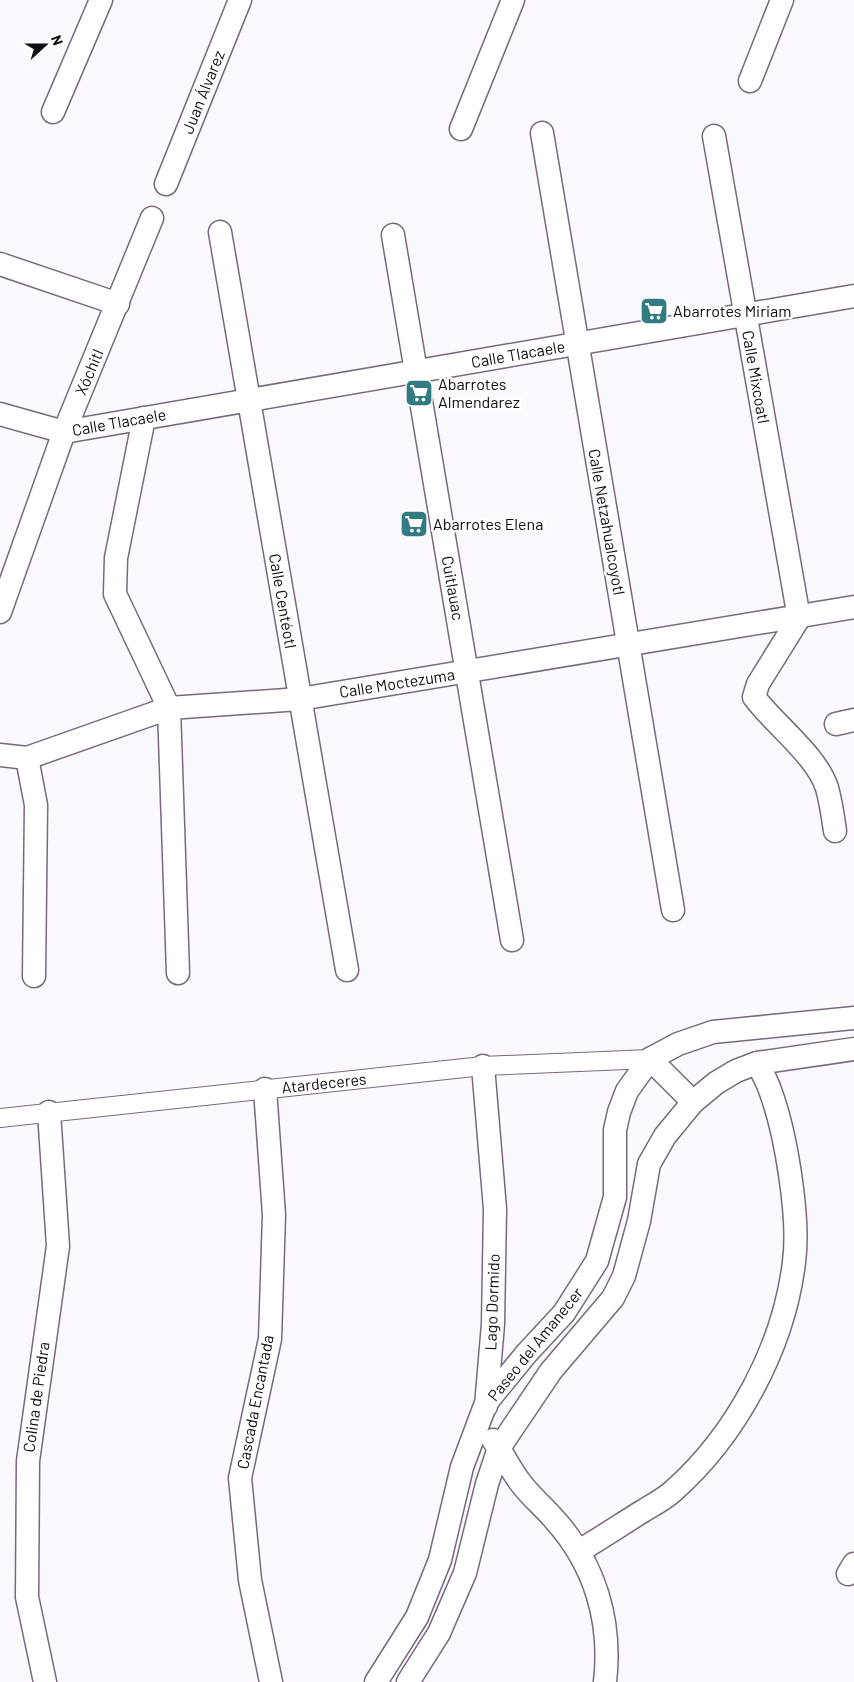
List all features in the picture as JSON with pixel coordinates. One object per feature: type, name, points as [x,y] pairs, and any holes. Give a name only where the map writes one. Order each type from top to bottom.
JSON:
[{"type":"street","points":[[52,112],[101,0]]},
{"type":"street","name":"Juan Álvarez","points":[[166,184],[240,0]]},
{"type":"street","points":[[461,129],[513,0]]},
{"type":"street","points":[[750,81],[782,0]]},
{"type":"street","name":"Calle Netzahualcoyotl","points":[[542,133],[673,910]]},
{"type":"street","name":"Calle Mixcoatl","points":[[714,136],[799,618]]},
{"type":"street","name":"Xóchitl","points":[[0,612],[64,432],[152,218]]},
{"type":"street","name":"Calle Centéotl","points":[[220,232],[347,970]]},
{"type":"street","name":"Cuitlauac","points":[[393,235],[512,940]]},
{"type":"street","points":[[0,264],[118,304]]},
{"type":"street","name":"Calle Tlacaele","points":[[64,432],[854,296]]},
{"type":"street","points":[[0,414],[64,432]]},
{"type":"street","points":[[144,418],[116,558],[115,594],[168,708],[178,973]]},
{"type":"street","name":"Calle Moctezuma","points":[[0,755],[27,758],[168,708],[300,699],[628,644],[799,618],[854,607]]},
{"type":"street","points":[[799,618],[758,684],[754,697],[804,751],[826,786],[835,830]]},
{"type":"street","points":[[27,758],[36,806],[34,976]]},
{"type":"street","name":"Paseo del Amanecer","points":[[376,1682],[417,1617],[440,1560],[462,1467],[486,1403],[564,1313],[597,1261],[615,1197],[618,1112],[627,1091],[650,1059],[678,1044],[713,1032],[854,1018]]},
{"type":"street","name":"Paseo del Amanecer","points":[[408,1682],[439,1634],[465,1573],[487,1484],[499,1448],[551,1371],[613,1298],[624,1276],[639,1221],[649,1164],[665,1136],[693,1102],[716,1083],[736,1071],[757,1063],[854,1049]]},
{"type":"street","points":[[650,1059],[693,1102]]},
{"type":"street","name":"Atardeceres","points":[[0,1118],[483,1066],[650,1059]]},
{"type":"street","points":[[579,1551],[671,1493],[700,1465],[724,1434],[758,1380],[771,1349],[782,1317],[794,1262],[795,1220],[780,1127],[770,1090],[757,1063]]},
{"type":"street","name":"Lago Dormido","points":[[483,1066],[495,1209],[493,1324],[486,1403],[492,1438],[519,1482],[554,1519],[579,1551],[592,1575],[604,1611],[606,1682]]},
{"type":"street","name":"Cascada Encantada","points":[[265,1089],[274,1216],[270,1339],[240,1478],[250,1580],[271,1682]]},
{"type":"street","name":"Colina de Piedra","points":[[45,1682],[27,1597],[28,1461],[58,1246],[49,1112]]},
{"type":"place","name":"Abarrotes Miriam","points":[[654,311]]},
{"type":"place","name":"Abarrotes Almendarez","points":[[419,393]]},
{"type":"place","name":"Abarrotes Elena","points":[[414,524]]}]
